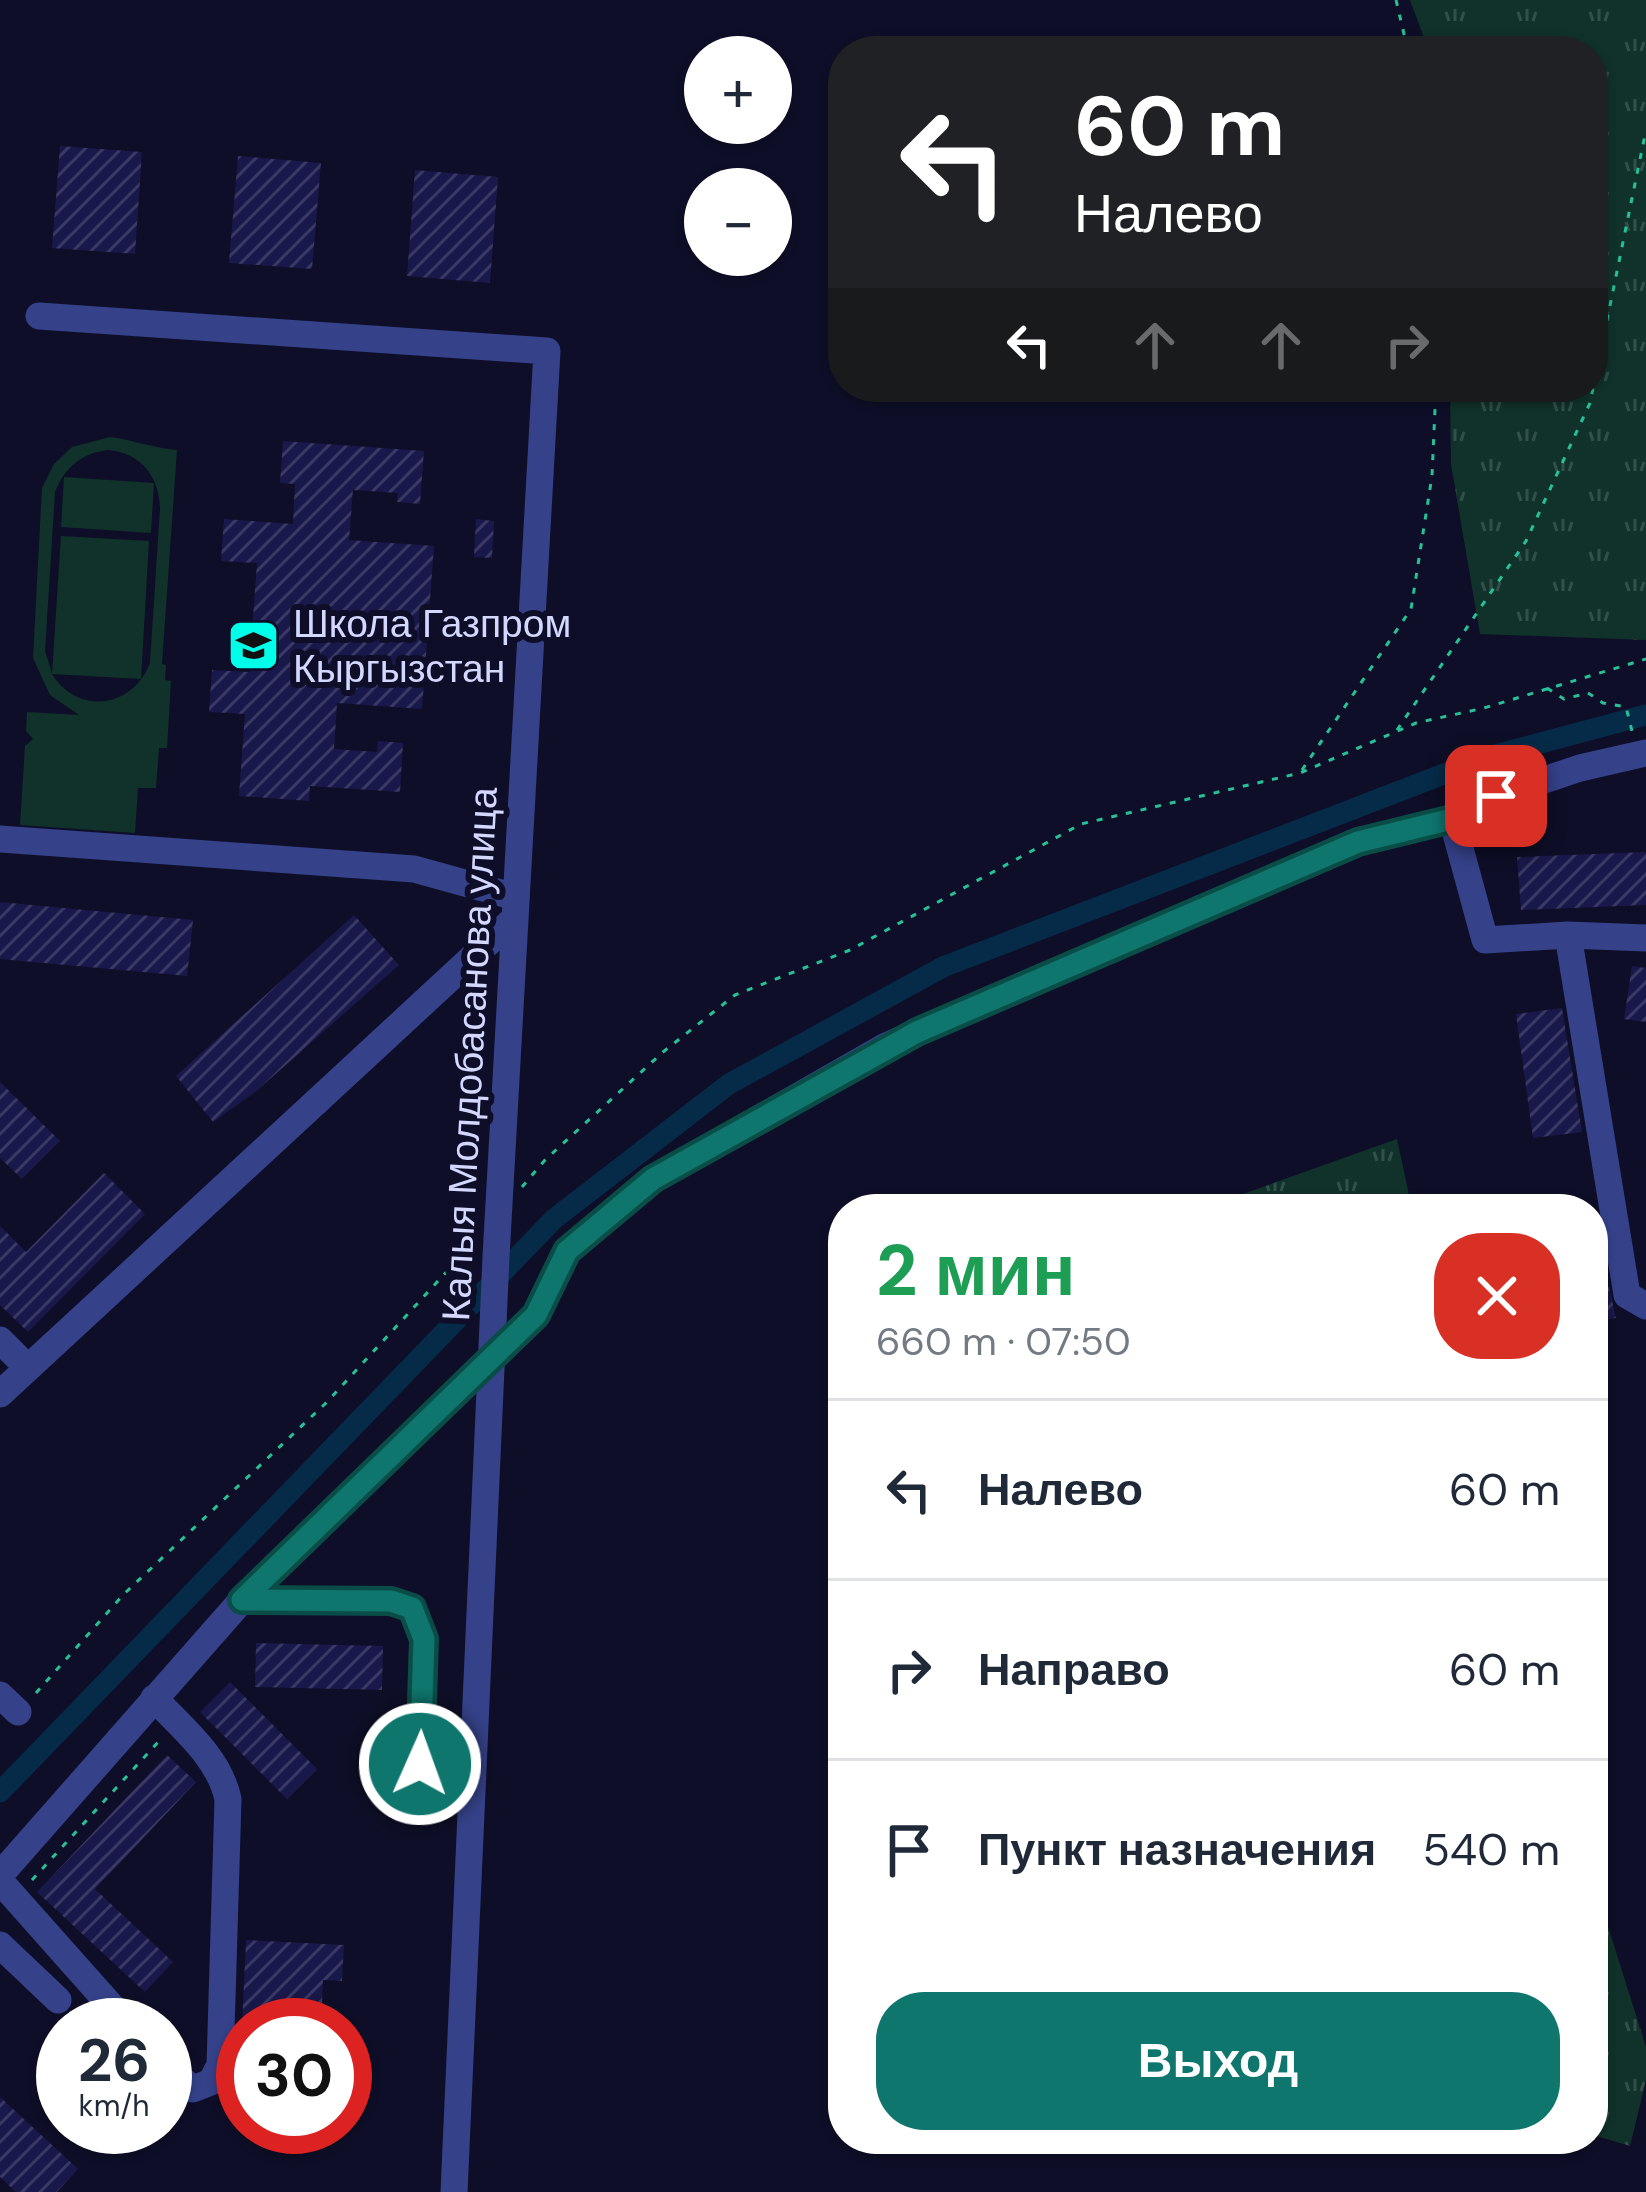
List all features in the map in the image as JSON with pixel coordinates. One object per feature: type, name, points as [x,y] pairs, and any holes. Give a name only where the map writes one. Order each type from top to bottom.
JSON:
[{"type":"street","name":"Калыя Молдобасанова улица","points":[[39,316],[547,352],[493,1304],[454,2192]]},
{"type":"street","points":[[104,1998],[5,1885],[154,1698],[242,1600],[536,1315],[567,1251],[653,1179],[886,1046],[979,1004],[1358,842],[1452,819],[1496,796],[1640,745]]},
{"type":"street","points":[[1452,819],[1485,940],[1568,935],[1646,938]]},
{"type":"street","points":[[0,839],[414,869],[515,908],[0,1394]]},
{"type":"street","points":[[1568,935],[1628,1294],[1646,1306]]},
{"type":"street","points":[[0,1340],[28,1368]]},
{"type":"street","points":[[242,1600],[391,1601],[412,1608],[424,1639],[420,1764]]},
{"type":"street","points":[[154,1698],[208,1754],[225,1782],[228,1799],[220,2065],[211,2082],[192,2088]]},
{"type":"street","points":[[0,1945],[56,1998]]},
{"type":"path","points":[[1396,0],[1404,36]]},
{"type":"path","points":[[1608,315],[1646,130]]},
{"type":"path","points":[[1300,773],[1411,609],[1432,476],[1435,402]]},
{"type":"path","points":[[1396,731],[1526,541],[1590,402]]},
{"type":"path","points":[[1546,687],[1564,699],[1588,693],[1603,703],[1626,707],[1640,745]]},
{"type":"path","points":[[5,1885],[177,1722]]},
{"type":"green space","points":[[1410,0],[1646,0],[1646,640],[1480,634],[1451,464],[1450,402],[1608,402],[1608,36],[1423,36]]},
{"type":"green space","points":[[110,437],[177,450],[162,664],[166,665],[165,680],[171,681],[167,748],[159,748],[156,788],[138,788],[135,833],[20,825],[25,746],[33,739],[26,731],[27,712],[79,715],[50,695],[33,658],[42,488],[54,464],[72,447]],"holes":[[[108,450],[146,468],[159,496],[150,663],[142,678],[131,690],[104,701],[90,701],[63,687],[52,674],[141,679],[149,541],[61,536],[52,673],[45,651],[55,492],[82,458]]]},
{"type":"green space","points":[[64,477],[154,483],[151,533],[61,527]]},
{"type":"green space","points":[[1397,1139],[1409,1194],[1243,1194]]},
{"type":"green space","points":[[1608,1927],[1646,2047],[1646,2080],[1630,2146],[1608,2139]]},
{"type":"building","points":[[60,146],[142,152],[135,254],[52,248]]},
{"type":"building","points":[[238,156],[321,163],[312,269],[229,263]]},
{"type":"building","points":[[415,170],[498,177],[490,283],[407,276]]},
{"type":"building","points":[[283,441],[424,451],[420,504],[397,502],[398,493],[353,490],[349,540],[434,546],[422,709],[337,703],[334,749],[377,752],[378,741],[403,743],[400,792],[310,786],[309,801],[239,796],[245,714],[209,712],[212,670],[249,672],[257,563],[221,561],[224,519],[293,524],[295,484],[280,483]]},
{"type":"building","points":[[476,519],[494,521],[492,558],[474,557]]},
{"type":"building","points":[[1646,852],[1646,905],[1521,910],[1517,857]]},
{"type":"building","points":[[0,902],[193,920],[187,976],[0,959]]},
{"type":"building","points":[[354,915],[399,965],[254,1093],[213,1122],[176,1076]]},
{"type":"building","points":[[1632,966],[1646,968],[1646,1022],[1624,1019]]},
{"type":"building","points":[[1562,1008],[1582,1132],[1533,1138],[1516,1014]]},
{"type":"building","points":[[0,1082],[60,1141],[22,1179],[0,1158]]},
{"type":"building","points":[[104,1173],[145,1214],[28,1332],[0,1305],[0,1226],[26,1252]]},
{"type":"building","points":[[1608,1282],[1616,1318],[1608,1319]]},
{"type":"building","points":[[256,1643],[383,1646],[382,1690],[255,1687]]},
{"type":"building","points":[[230,1682],[317,1769],[287,1799],[200,1712]]},
{"type":"building","points":[[167,1755],[196,1782],[95,1889],[173,1962],[145,1992],[37,1892]]},
{"type":"building","points":[[246,1940],[344,1945],[342,1981],[323,1980],[322,1998],[243,1998]]},
{"type":"building","points":[[0,2097],[36,2130],[36,2154],[62,2154],[78,2169],[57,2192],[16,2192],[0,2177]]},
{"type":"waterway","points":[[0,1792],[554,1219],[729,1084],[943,967],[1488,757],[1646,715]]},
{"type":"place","name":"Школа Газпром Кыргызстан","points":[[254,645]]},
{"type":"route","points":[[420,1764],[424,1639],[412,1608],[391,1601],[242,1600],[536,1315],[567,1251],[653,1179],[886,1046],[1358,842],[1452,819],[1496,796]]}]
